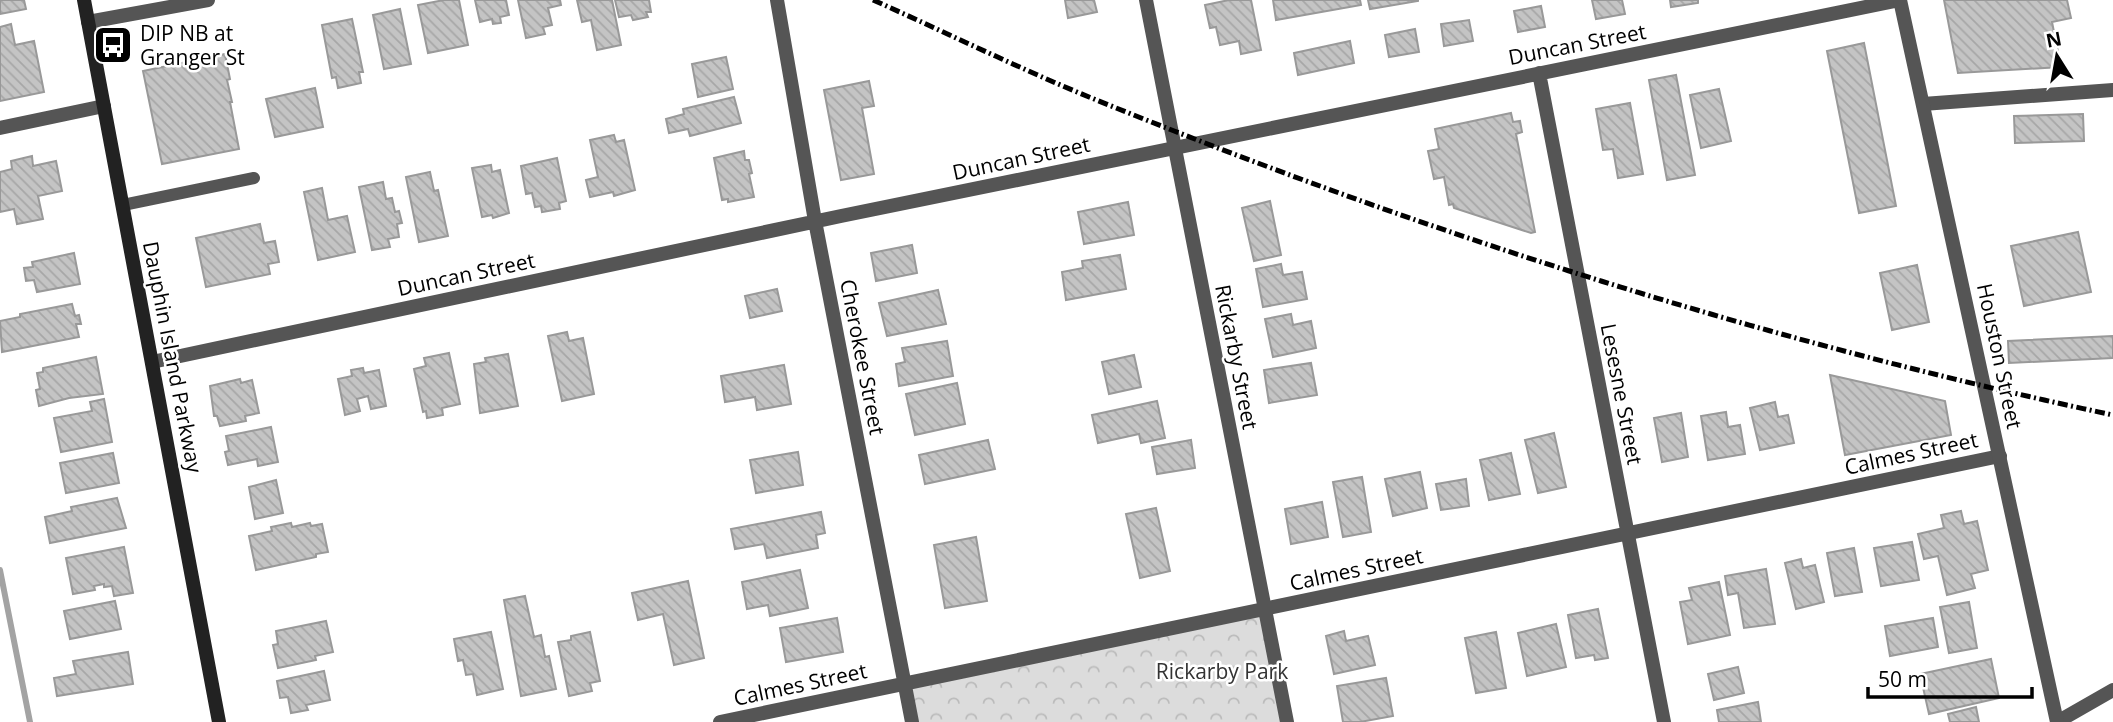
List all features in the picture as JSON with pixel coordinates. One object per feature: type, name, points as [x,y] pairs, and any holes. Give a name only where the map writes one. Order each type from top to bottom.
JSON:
[{"type":"main road","name":"Dauphin Island Parkway","points":[[83,0],[219,722]]},
{"type":"street","points":[[88,22],[208,0]]},
{"type":"street","points":[[764,0],[778,4]]},
{"type":"street","name":"Rickarby Street","points":[[1146,0],[1287,722]]},
{"type":"street","name":"Duncan Street","points":[[152,362],[816,221],[1900,0]]},
{"type":"street","name":"Houston Street","points":[[1900,0],[2057,722]]},
{"type":"street","name":"Cherokee Street","points":[[778,4],[816,221],[912,722]]},
{"type":"street","name":"Lesesne Street","points":[[1539,73],[1664,722]]},
{"type":"street","points":[[1923,104],[2113,90]]},
{"type":"street","points":[[0,128],[104,106]]},
{"type":"street","name":"Calmes Street","points":[[720,722],[2000,456]]},
{"type":"street","points":[[2057,722],[2113,690]]},
{"type":"lane","points":[[123,205],[254,178]]},
{"type":"green space","name":"Rickarby Park","points":[[1265,609],[1287,722],[912,722],[905,684]]},
{"type":"building","points":[[0,0],[24,0],[26,9],[0,14]]},
{"type":"building","points":[[459,0],[468,45],[428,53],[418,5]]},
{"type":"building","points":[[475,0],[506,0],[509,15],[500,17],[501,23],[493,24],[492,19],[480,22]]},
{"type":"building","points":[[518,0],[560,0],[561,5],[548,8],[552,25],[543,27],[545,34],[526,38]]},
{"type":"building","points":[[577,0],[612,0],[621,45],[597,50],[591,20],[582,22]]},
{"type":"building","points":[[615,0],[649,0],[651,12],[646,12],[648,17],[633,20],[631,15],[619,17]]},
{"type":"building","points":[[1065,0],[1094,0],[1097,12],[1068,18]]},
{"type":"building","points":[[1229,0],[1251,0],[1261,50],[1241,54],[1239,41],[1220,45],[1216,27],[1210,28],[1205,5]]},
{"type":"building","points":[[1273,0],[1360,0],[1361,5],[1276,20]]},
{"type":"building","points":[[1368,0],[1418,0],[1418,1],[1370,9]]},
{"type":"building","points":[[1592,0],[1622,0],[1625,14],[1596,19]]},
{"type":"building","points":[[1670,0],[1698,0],[1698,3],[1671,7]]},
{"type":"building","points":[[1944,0],[2067,0],[2071,18],[2052,22],[2061,67],[1958,73]]},
{"type":"building","points":[[1541,6],[1545,27],[1518,32],[1514,11]]},
{"type":"building","points":[[400,9],[411,64],[384,69],[373,15]]},
{"type":"building","points":[[352,19],[363,72],[359,72],[361,83],[338,88],[336,77],[332,78],[322,25]]},
{"type":"building","points":[[1469,20],[1473,41],[1444,46],[1441,24]]},
{"type":"building","points":[[11,24],[15,45],[34,41],[44,92],[0,101],[0,27]]},
{"type":"building","points":[[1415,29],[1419,52],[1389,57],[1385,35]]},
{"type":"building","points":[[1350,41],[1354,63],[1298,75],[1294,53]]},
{"type":"building","points":[[1864,43],[1896,206],[1859,213],[1827,51]]},
{"type":"building","points":[[225,54],[239,149],[162,164],[143,71]]},
{"type":"building","points":[[726,57],[733,89],[698,97],[692,64]]},
{"type":"building","points":[[1676,75],[1695,175],[1667,180],[1649,80]]},
{"type":"building","points":[[869,81],[874,106],[862,108],[874,174],[841,180],[824,90]]},
{"type":"building","points":[[315,88],[323,127],[275,137],[266,99]]},
{"type":"building","points":[[1719,89],[1731,141],[1701,148],[1690,95]]},
{"type":"building","points":[[734,97],[741,123],[690,136],[688,129],[669,133],[666,119],[684,114],[683,109]]},
{"type":"building","points":[[1630,103],[1643,174],[1618,178],[1613,149],[1603,150],[1596,109]]},
{"type":"building","points":[[1511,113],[1513,122],[1520,121],[1522,132],[1516,134],[1535,232],[1531,233],[1454,208],[1453,204],[1449,205],[1444,177],[1434,179],[1428,151],[1439,149],[1435,129]]},
{"type":"building","points":[[2083,114],[2084,141],[2015,143],[2014,116]]},
{"type":"building","points":[[614,135],[616,142],[624,140],[635,190],[614,196],[613,192],[590,197],[586,180],[598,177],[590,140]]},
{"type":"building","points":[[744,151],[745,160],[749,160],[752,173],[749,174],[754,197],[728,202],[728,199],[722,200],[714,158]]},
{"type":"building","points":[[32,156],[33,166],[56,161],[62,191],[38,196],[43,219],[17,224],[14,209],[0,212],[0,172],[12,169],[11,161]]},
{"type":"building","points":[[557,158],[566,201],[559,203],[560,209],[542,212],[541,206],[535,207],[532,193],[526,194],[521,166]]},
{"type":"building","points":[[491,165],[492,172],[500,170],[509,213],[493,218],[492,215],[482,217],[472,168]]},
{"type":"building","points":[[430,172],[434,191],[438,190],[448,236],[419,242],[406,177]]},
{"type":"building","points":[[383,182],[386,199],[392,198],[395,212],[399,211],[402,223],[397,224],[399,237],[388,239],[390,247],[372,250],[359,187]]},
{"type":"building","points":[[322,188],[328,220],[347,216],[355,252],[318,260],[304,192]]},
{"type":"building","points":[[1270,201],[1281,255],[1254,261],[1242,208]]},
{"type":"building","points":[[1128,202],[1134,235],[1084,244],[1078,212]]},
{"type":"building","points":[[260,224],[264,243],[275,241],[279,262],[268,264],[270,274],[206,287],[196,238]]},
{"type":"building","points":[[2078,232],[2091,292],[2024,306],[2011,246]]},
{"type":"building","points":[[912,245],[917,273],[876,281],[871,253]]},
{"type":"building","points":[[74,253],[80,284],[37,292],[34,280],[26,281],[24,268],[33,267],[32,262]]},
{"type":"building","points":[[1120,255],[1126,289],[1066,300],[1062,272],[1083,268],[1082,261]]},
{"type":"building","points":[[1281,264],[1283,275],[1302,272],[1307,299],[1263,307],[1256,269]]},
{"type":"building","points":[[1917,265],[1929,322],[1892,330],[1880,273]]},
{"type":"building","points":[[777,289],[782,311],[750,318],[745,296]]},
{"type":"building","points":[[938,290],[946,324],[887,336],[879,303]]},
{"type":"building","points":[[72,304],[75,316],[79,315],[81,324],[76,324],[79,337],[2,352],[0,321],[20,317],[20,314]]},
{"type":"building","points":[[1291,314],[1293,325],[1311,321],[1316,348],[1273,357],[1265,319]]},
{"type":"building","points":[[567,332],[569,341],[583,338],[594,394],[562,401],[548,336]]},
{"type":"building","points":[[2113,336],[2113,358],[2009,363],[2008,341]]},
{"type":"building","points":[[947,341],[953,376],[899,386],[896,364],[905,362],[902,348]]},
{"type":"building","points":[[449,353],[460,404],[442,408],[443,415],[427,418],[426,411],[423,412],[414,369],[426,366],[424,358]]},
{"type":"building","points":[[508,354],[518,406],[480,413],[474,364],[486,362],[485,358]]},
{"type":"building","points":[[1134,355],[1141,387],[1109,394],[1102,362]]},
{"type":"building","points":[[96,357],[103,394],[69,398],[39,406],[37,373],[43,372],[43,368]]},
{"type":"building","points":[[1311,363],[1317,395],[1269,403],[1264,370]]},
{"type":"building","points":[[784,365],[791,404],[757,410],[755,397],[725,402],[721,376]]},
{"type":"building","points":[[363,368],[364,373],[379,370],[386,406],[371,409],[368,396],[357,399],[360,411],[345,415],[338,379],[352,376],[351,370]]},
{"type":"building","points":[[1830,375],[1945,401],[1951,435],[1845,455]]},
{"type":"building","points":[[240,379],[241,383],[252,380],[259,413],[245,416],[246,421],[220,426],[217,416],[214,416],[210,386]]},
{"type":"building","points":[[957,383],[965,424],[915,435],[906,394]]},
{"type":"building","points":[[104,399],[112,442],[61,452],[54,418],[92,411],[90,402]]},
{"type":"building","points":[[1157,401],[1165,438],[1141,443],[1139,434],[1098,443],[1092,415]]},
{"type":"building","points":[[1775,402],[1778,417],[1788,415],[1794,443],[1760,450],[1750,408]]},
{"type":"building","points":[[1726,412],[1728,427],[1740,425],[1745,454],[1708,460],[1701,416]]},
{"type":"building","points":[[1681,413],[1688,457],[1662,462],[1654,418]]},
{"type":"building","points":[[271,427],[278,462],[258,466],[257,459],[228,465],[226,436]]},
{"type":"building","points":[[1554,433],[1566,487],[1538,493],[1525,440]]},
{"type":"building","points":[[988,440],[995,469],[925,484],[919,455]]},
{"type":"building","points":[[1191,440],[1195,468],[1157,474],[1152,447]]},
{"type":"building","points":[[798,452],[803,485],[756,493],[750,460]]},
{"type":"building","points":[[113,453],[119,483],[66,493],[60,463]]},
{"type":"building","points":[[1511,453],[1520,494],[1489,500],[1480,460]]},
{"type":"building","points":[[1420,472],[1427,508],[1393,516],[1385,479]]},
{"type":"building","points":[[1362,477],[1371,532],[1343,537],[1333,482]]},
{"type":"building","points":[[1466,479],[1469,506],[1441,510],[1436,484]]},
{"type":"building","points":[[276,480],[283,513],[255,519],[249,487]]},
{"type":"building","points":[[117,498],[126,528],[50,543],[45,517],[72,511],[71,507]]},
{"type":"building","points":[[1322,502],[1328,537],[1291,544],[1285,509]]},
{"type":"building","points":[[1156,508],[1170,571],[1140,578],[1126,514]]},
{"type":"building","points":[[1961,511],[1964,524],[1977,521],[1988,570],[1971,574],[1975,588],[1947,595],[1938,556],[1924,559],[1918,534],[1944,528],[1941,515]]},
{"type":"building","points":[[821,512],[825,533],[816,535],[818,548],[767,558],[764,544],[735,549],[731,529]]},
{"type":"building","points":[[291,523],[292,527],[310,523],[311,526],[322,524],[328,552],[256,570],[249,536]]},
{"type":"building","points":[[976,537],[987,601],[945,608],[934,545]]},
{"type":"building","points":[[1912,542],[1919,580],[1881,586],[1874,548]]},
{"type":"building","points":[[124,547],[133,593],[114,596],[112,586],[104,587],[104,584],[94,586],[95,590],[73,594],[66,558]]},
{"type":"building","points":[[1854,548],[1862,592],[1835,596],[1827,553]]},
{"type":"building","points":[[1801,559],[1803,568],[1815,565],[1824,602],[1796,609],[1785,563]]},
{"type":"building","points":[[1766,569],[1775,624],[1744,628],[1738,593],[1728,595],[1725,576]]},
{"type":"building","points":[[800,570],[808,608],[770,616],[768,605],[747,609],[742,582]]},
{"type":"building","points":[[688,581],[704,658],[674,665],[663,614],[638,620],[632,593]]},
{"type":"building","points":[[1719,582],[1730,635],[1688,644],[1680,602],[1692,600],[1689,588]]},
{"type":"building","points":[[525,596],[534,637],[541,635],[556,689],[521,696],[504,600]]},
{"type":"building","points":[[115,601],[121,629],[70,639],[64,611]]},
{"type":"building","points":[[1969,602],[1977,648],[1949,653],[1940,607]]},
{"type":"building","points":[[1598,609],[1608,658],[1595,660],[1594,655],[1576,658],[1568,615]]},
{"type":"building","points":[[837,618],[843,652],[786,662],[780,628]]},
{"type":"building","points":[[1933,618],[1938,647],[1890,656],[1885,626]]},
{"type":"building","points":[[326,621],[333,652],[315,656],[316,660],[278,668],[273,645],[278,644],[276,631]]},
{"type":"building","points":[[1556,624],[1566,667],[1527,676],[1518,633]]},
{"type":"building","points":[[1344,631],[1346,641],[1368,636],[1375,665],[1334,674],[1326,636]]},
{"type":"building","points":[[491,632],[503,689],[477,695],[473,674],[466,675],[463,660],[458,661],[454,639]]},
{"type":"building","points":[[590,632],[600,681],[590,683],[592,691],[569,696],[558,642]]},
{"type":"building","points":[[1496,632],[1506,688],[1476,693],[1465,638]]},
{"type":"building","points":[[128,652],[133,684],[57,696],[54,678],[76,674],[73,661]]},
{"type":"building","points":[[1991,659],[1999,698],[1929,714],[1920,674]]},
{"type":"building","points":[[1738,667],[1744,693],[1714,700],[1708,674]]},
{"type":"building","points":[[324,671],[330,700],[306,705],[308,710],[291,713],[288,697],[280,698],[277,681]]},
{"type":"building","points":[[1386,678],[1393,716],[1343,722],[1337,686]]},
{"type":"building","points":[[1758,702],[1761,722],[1719,722],[1717,710]]},
{"type":"building","points":[[1976,707],[1979,722],[1950,722],[1948,714]]},
{"type":"waterway","points":[[0,570],[30,722]]},
{"type":"railway","points":[[873,0],[1089,97],[1340,193],[1467,237],[1594,279],[1852,353],[2113,415]]},
{"type":"place","name":"DIP NB at Granger St","points":[[113,45]]}]
